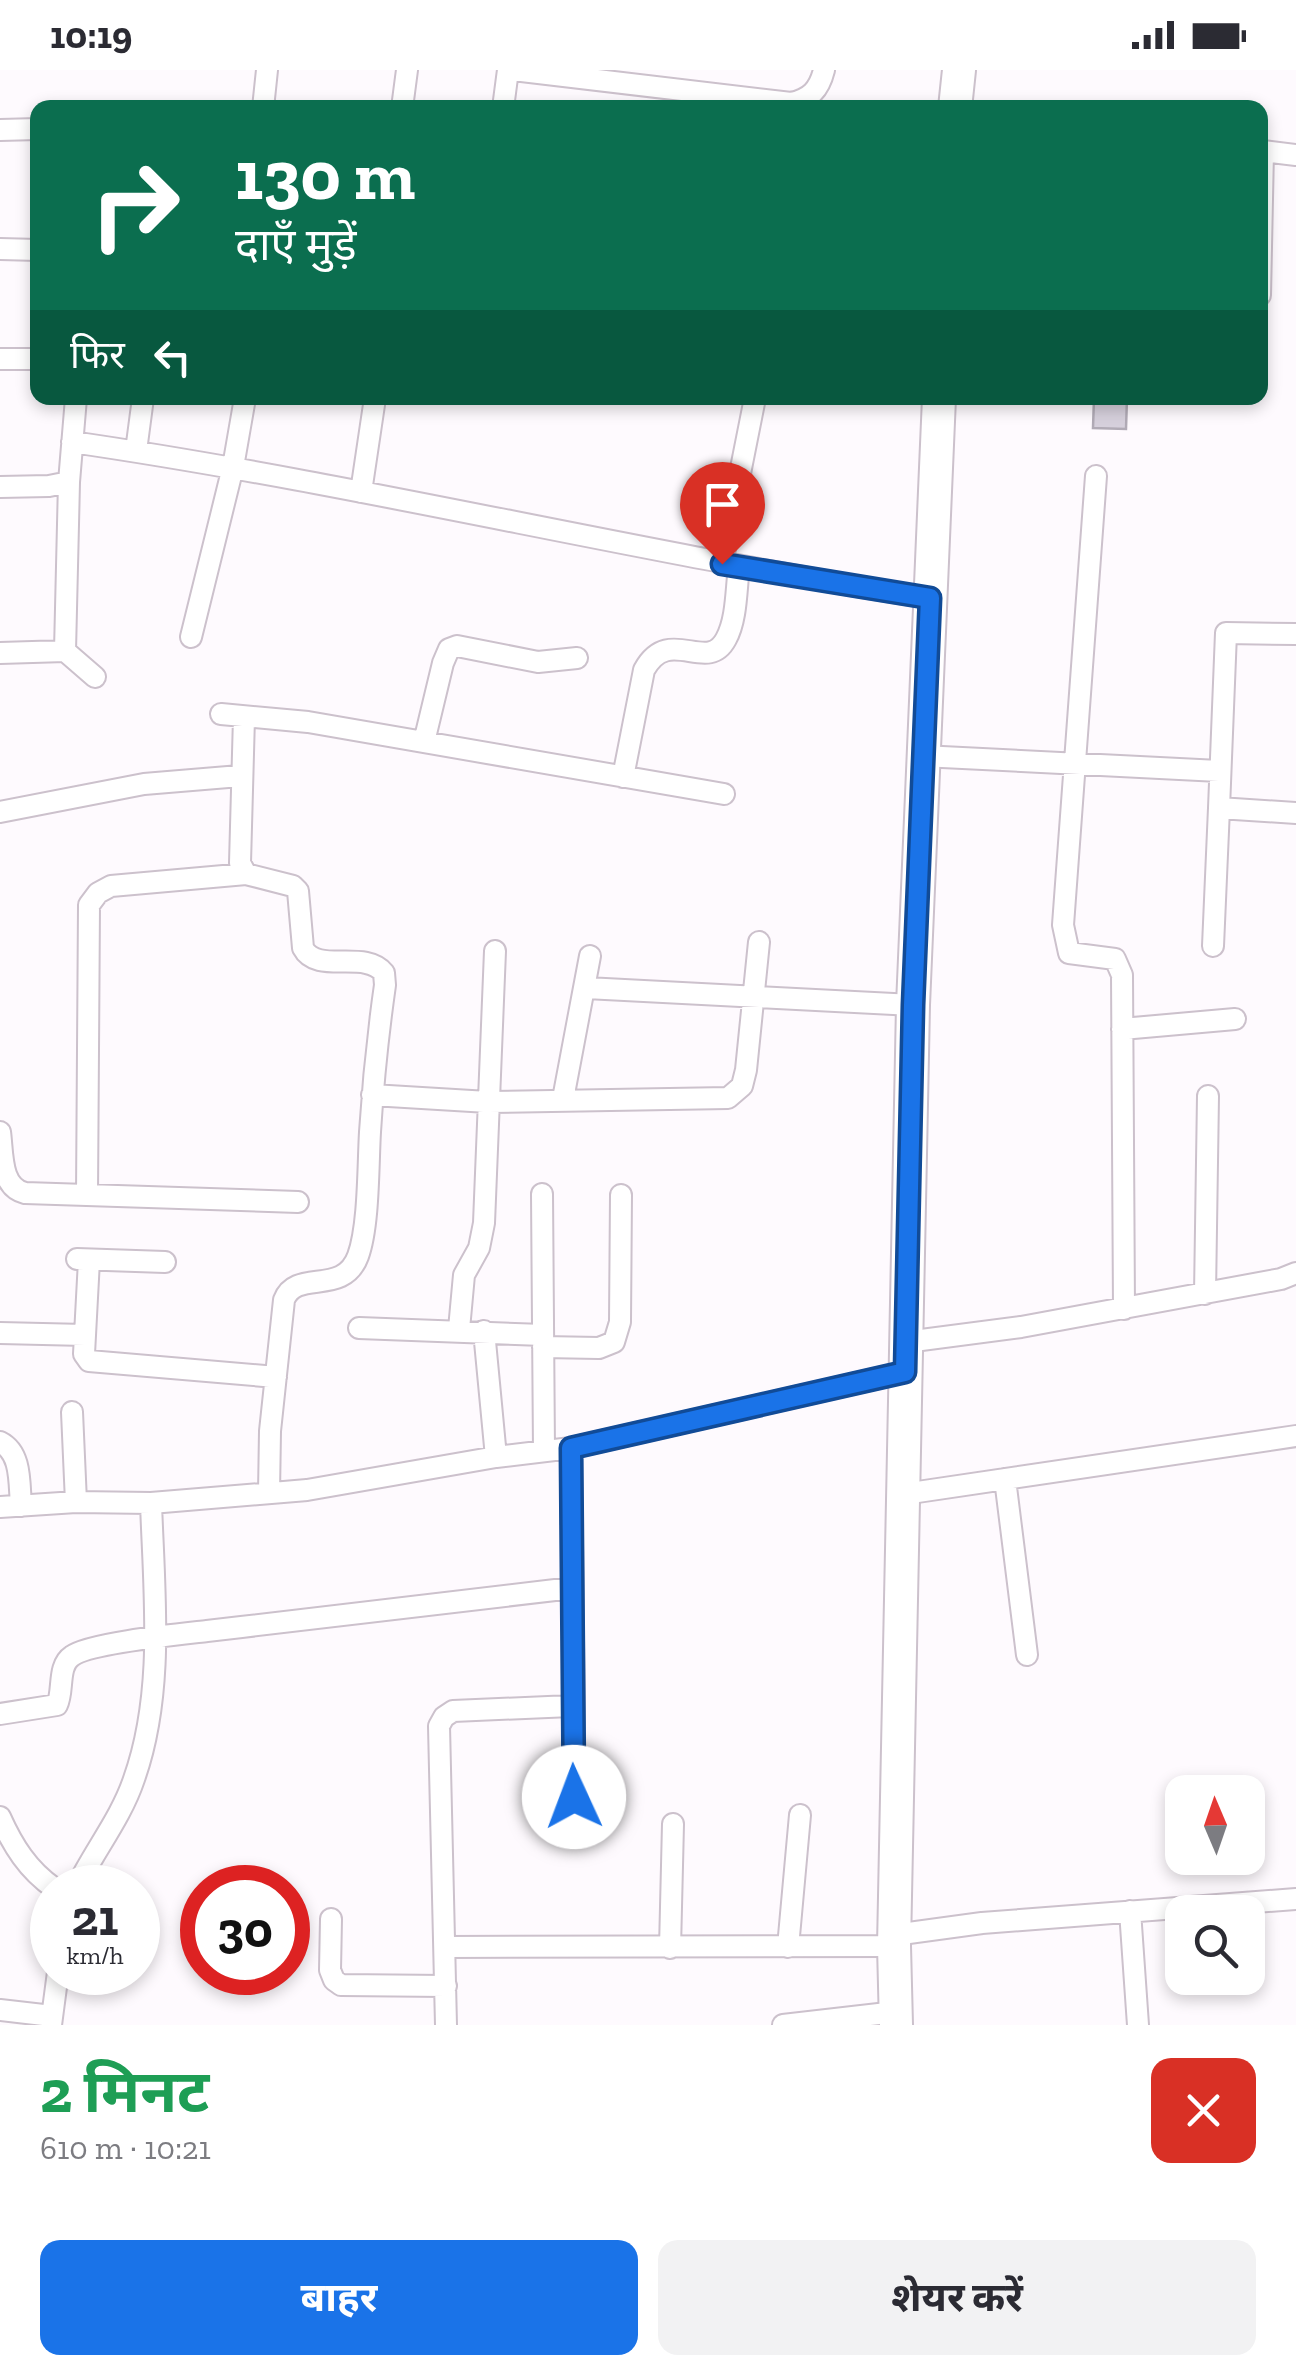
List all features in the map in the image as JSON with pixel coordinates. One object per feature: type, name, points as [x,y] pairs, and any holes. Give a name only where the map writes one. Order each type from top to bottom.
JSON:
[{"type":"main road","points":[[956,100],[958,70]]},
{"type":"main road","points":[[896,2018],[894,1940],[913,1005],[939,405]]},
{"type":"street","points":[[264,100],[267,70]]},
{"type":"street","points":[[403,100],[406,70]]},
{"type":"street","points":[[504,100],[510,70],[630,77],[772,100]]},
{"type":"street","points":[[805,100],[817,89],[824,70]]},
{"type":"street","points":[[0,130],[30,129]]},
{"type":"street","points":[[1268,152],[1296,155]]},
{"type":"street","points":[[0,250],[30,250]]},
{"type":"street","points":[[0,360],[30,359]]},
{"type":"street","points":[[65,651],[68,482],[75,405]]},
{"type":"street","points":[[136,451],[141,405]]},
{"type":"street","points":[[190,637],[245,405]]},
{"type":"street","points":[[362,492],[374,405]]},
{"type":"street","points":[[623,776],[644,670],[652,655],[665,648],[709,653],[720,648],[732,624],[730,565],[754,405]]},
{"type":"street","points":[[72,442],[233,467],[730,565],[930,598]]},
{"type":"street","points":[[1096,476],[1062,913],[1064,939],[1070,953],[1116,960],[1122,975],[1124,1309]]},
{"type":"street","points":[[0,486],[68,482]]},
{"type":"street","points":[[1213,946],[1226,633],[1296,634]]},
{"type":"street","points":[[424,742],[450,649],[457,646],[538,662],[577,658]]},
{"type":"street","points":[[0,653],[65,651],[95,677]]},
{"type":"street","points":[[221,714],[308,722],[724,794]]},
{"type":"street","points":[[244,717],[240,863],[246,874]]},
{"type":"street","points":[[922,756],[1219,771]]},
{"type":"street","points":[[0,812],[144,784],[240,776]]},
{"type":"street","points":[[1219,808],[1296,813]]},
{"type":"street","points":[[87,1196],[89,905],[98,893],[111,886],[246,874],[294,886],[298,890],[302,948],[306,956],[371,962],[384,973],[361,1242],[350,1270],[338,1278],[296,1284],[288,1290],[276,1377],[269,1493]]},
{"type":"street","points":[[372,1094],[488,1102],[728,1098],[737,1093],[746,1070],[760,942]]},
{"type":"street","points":[[459,1329],[464,1275],[479,1248],[484,1223],[496,950]]},
{"type":"street","points":[[563,1099],[590,956]]},
{"type":"street","points":[[586,988],[913,1005]]},
{"type":"street","points":[[1122,1030],[1235,1019]]},
{"type":"street","points":[[1205,1294],[1208,1096]]},
{"type":"street","points":[[0,1132],[8,1182],[15,1191],[298,1202]]},
{"type":"street","points":[[542,1194],[544,1451]]},
{"type":"street","points":[[359,1328],[484,1330],[600,1348],[614,1342],[620,1322],[621,1195]]},
{"type":"street","points":[[165,1262],[82,1260],[85,1358],[89,1362],[276,1377]]},
{"type":"street","points":[[0,1442],[11,1448],[17,1462],[11,1506],[151,1503],[308,1490],[496,1456],[571,1448],[906,1357],[1296,1273]]},
{"type":"street","points":[[484,1330],[496,1456]]},
{"type":"street","points":[[0,1333],[84,1335]]},
{"type":"street","points":[[72,1412],[76,1502]]},
{"type":"street","points":[[904,1494],[1296,1436]]},
{"type":"street","points":[[571,1448],[575,1828]]},
{"type":"street","points":[[1005,1479],[1026,1656]]},
{"type":"street","points":[[89,1865],[135,1777],[154,1680],[151,1503]]},
{"type":"street","points":[[0,1714],[57,1706],[65,1663],[72,1655],[155,1637],[572,1588]]},
{"type":"street","points":[[446,2025],[439,1726],[444,1716],[454,1711],[571,1706]]},
{"type":"street","points":[[788,1947],[800,1815]]},
{"type":"street","points":[[0,1818],[30,1868]]},
{"type":"street","points":[[670,1948],[673,1824]]},
{"type":"street","points":[[446,1948],[788,1947],[894,1940],[982,1923],[1296,1898]]},
{"type":"street","points":[[1130,1911],[1138,2025]]},
{"type":"street","points":[[331,1919],[330,1970],[334,1980],[341,1984],[446,1986]]},
{"type":"street","points":[[0,2010],[51,2020],[55,1995]]},
{"type":"street","points":[[787,2025],[896,2018]]},
{"type":"building","points":[[1094,405],[1127,405],[1126,429],[1093,428]]},
{"type":"route","points":[[574,1797],[571,1448],[905,1372],[913,1005],[930,598],[722,564]]}]
